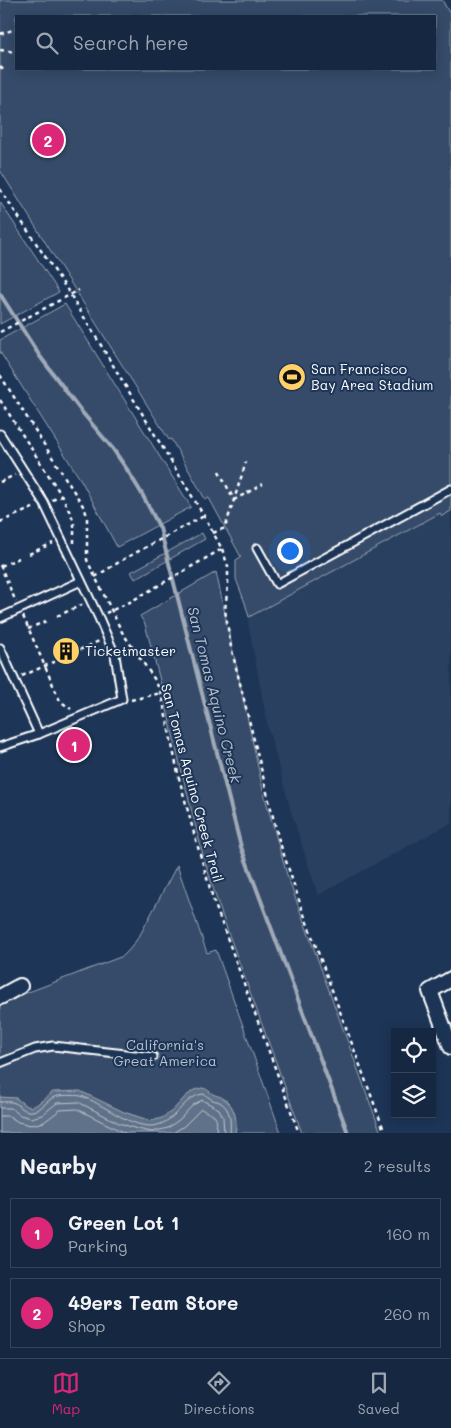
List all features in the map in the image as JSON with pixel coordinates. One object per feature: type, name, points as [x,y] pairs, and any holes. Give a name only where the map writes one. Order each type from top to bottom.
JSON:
[{"type":"street","points":[[451,979],[430,991],[451,1047]]},
{"type":"street","points":[[1,996],[20,986]]},
{"type":"lane","points":[[0,434],[44,503],[91,601],[115,655],[122,699],[39,734],[0,747]]},
{"type":"lane","points":[[257,548],[277,584],[451,489]]},
{"type":"lane","points":[[0,618],[81,581]]},
{"type":"lane","points":[[0,648],[39,734]]},
{"type":"lane","points":[[0,1063],[35,1049],[53,1046],[153,1057]]},
{"type":"path","points":[[0,34],[15,29]]},
{"type":"path","points":[[0,50],[15,52]]},
{"type":"path","points":[[0,68],[6,72]]},
{"type":"path","points":[[0,189],[70,294],[222,549],[228,566],[225,604],[231,646],[278,837],[302,908],[385,1133]]},
{"type":"path","points":[[0,332],[79,290]]},
{"type":"path","name":"San Tomas Aquino Creek Trail","points":[[0,375],[85,509],[87,560],[125,636],[155,680],[161,693],[182,786],[214,902],[299,1133]]},
{"type":"path","points":[[0,400],[62,496],[74,521],[74,546]]},
{"type":"path","points":[[213,533],[225,528],[246,462]]},
{"type":"path","points":[[219,470],[234,500]]},
{"type":"path","points":[[0,482],[24,471]]},
{"type":"path","points":[[234,500],[263,484]]},
{"type":"path","points":[[0,522],[62,496]]},
{"type":"path","points":[[95,577],[124,559],[204,516]]},
{"type":"path","points":[[29,554],[61,540]]},
{"type":"path","points":[[57,616],[99,598],[106,613],[130,602],[222,549]]},
{"type":"path","points":[[19,558],[0,566],[60,701],[73,711],[76,718]]},
{"type":"path","points":[[28,629],[46,621]]},
{"type":"path","points":[[119,640],[125,636]]},
{"type":"path","points":[[73,653],[108,638]]},
{"type":"path","points":[[24,681],[22,676],[63,658]]},
{"type":"path","points":[[128,703],[132,699],[161,693]]},
{"type":"shaded area","points":[[451,511],[451,823],[318,895],[290,808],[268,728],[248,622],[249,617],[441,513]]},
{"type":"green space","name":"San Francisco Bay Area Stadium","points":[[0,0],[442,0],[451,16],[451,511],[442,516],[440,513],[249,617],[236,579],[236,560],[241,557],[209,498],[205,499],[171,439],[169,440],[0,170]]},
{"type":"green space","points":[[0,202],[59,292],[0,324]]},
{"type":"green space","points":[[65,304],[191,507],[117,547],[82,482],[0,352],[0,340]]},
{"type":"green space","points":[[202,533],[205,539],[135,579],[131,572]]},
{"type":"green space","points":[[216,572],[263,790],[287,875],[381,1133],[302,1133],[228,932],[204,859],[162,688],[145,624],[140,616]]},
{"type":"green space","name":"California's Great America","points":[[177,865],[207,953],[216,950],[281,1133],[0,1133],[0,993],[5,1001],[123,956],[140,935]]},
{"type":"water","points":[[202,1088],[223,1098],[231,1105],[236,1119],[235,1133],[0,1133],[0,1097],[16,1098],[30,1107],[36,1105],[53,1092],[80,1091],[124,1112],[151,1121],[162,1118],[194,1090]]},
{"type":"waterway","name":"San Tomas Aquino Creek","points":[[0,294],[39,355],[81,411],[113,449],[142,494],[160,528],[241,847],[348,1133]]},
{"type":"place","name":"49ers Team Store","points":[[48,140]]},
{"type":"place","name":"San Francisco Bay Area Stadium","points":[[292,377]]},
{"type":"place","name":"Ticketmaster","points":[[66,651]]},
{"type":"place","name":"Green Lot 1","points":[[74,745]]}]
